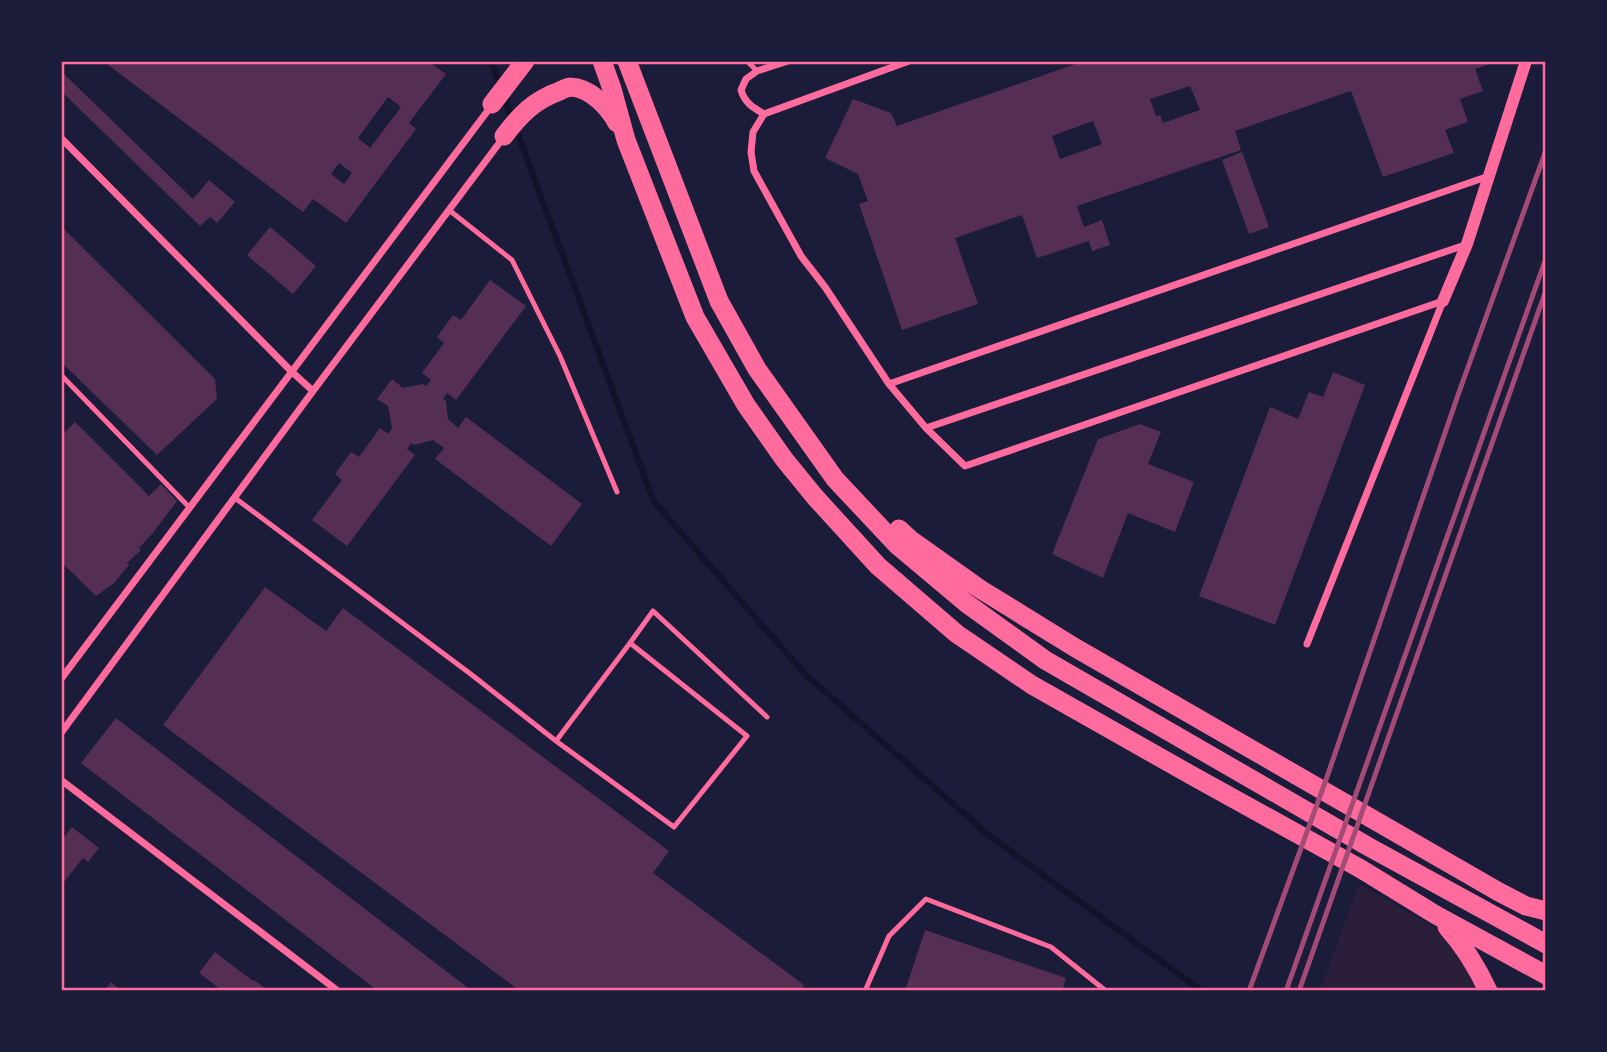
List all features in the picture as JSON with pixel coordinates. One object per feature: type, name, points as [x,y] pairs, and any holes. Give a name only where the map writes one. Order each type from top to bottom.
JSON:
[{"type":"highway","points":[[492,104],[525,61]]},
{"type":"highway","points":[[602,61],[626,139],[695,317],[746,405],[784,459],[878,565],[957,634],[1032,685],[1546,975]]},
{"type":"highway","points":[[627,61],[719,301],[757,369],[803,436],[835,479],[897,545],[966,603],[1045,660],[1369,847],[1546,944]]},
{"type":"highway","points":[[504,136],[519,116],[544,96],[570,87],[586,91],[610,110],[626,139]]},
{"type":"highway","points":[[803,436],[911,540],[980,589],[1109,668],[1499,892],[1526,906],[1546,911]]},
{"type":"highway","points":[[1436,915],[1460,942],[1478,969],[1488,991]]},
{"type":"street","points":[[764,114],[749,105],[741,90],[746,79],[757,71],[788,61]]},
{"type":"street","points":[[909,61],[764,114],[753,132],[751,152],[754,171],[801,256],[888,384],[926,428],[965,466],[1443,301]]},
{"type":"street","points":[[1307,644],[1467,244],[1526,61]]},
{"type":"street","points":[[61,679],[492,104]]},
{"type":"street","points":[[61,733],[504,136]]},
{"type":"street","points":[[61,138],[313,391]]},
{"type":"street","points":[[888,384],[1490,176]]},
{"type":"street","points":[[926,428],[1467,244]]},
{"type":"street","points":[[61,780],[338,991]]},
{"type":"lane","points":[[747,61],[757,71]]},
{"type":"lane","points":[[449,210],[512,260],[560,356],[617,492]]},
{"type":"lane","points":[[61,375],[189,507]]},
{"type":"lane","points":[[235,498],[674,827],[747,736],[630,643]]},
{"type":"lane","points":[[556,741],[653,611],[766,717]]},
{"type":"lane","points":[[865,991],[889,936],[926,899],[1051,947],[1106,991]]},
{"type":"shaded area","points":[[1359,884],[1432,926],[1458,949],[1488,991],[1320,991]]},
{"type":"building","points":[[103,61],[428,61],[446,74],[409,123],[416,129],[346,223],[313,199],[303,212]],"holes":[[[388,97],[401,107],[370,148],[358,138]],[[339,163],[352,173],[344,184],[331,174]]]},
{"type":"building","points":[[1084,61],[1496,61],[1475,69],[1483,91],[1460,99],[1468,122],[1445,130],[1454,153],[1383,177],[1351,91],[1235,131],[1241,150],[1077,206],[1084,227],[1102,220],[1110,245],[1092,251],[1089,241],[1037,258],[1022,215],[955,238],[978,304],[902,330],[859,204],[868,201],[858,174],[825,158],[853,99],[891,113],[897,126]],"holes":[[[1190,86],[1200,110],[1163,123],[1160,115],[1156,116],[1150,99]],[[1093,121],[1102,144],[1060,159],[1052,136]]]},
{"type":"building","points":[[61,71],[193,199],[209,180],[235,202],[217,223],[210,217],[200,226],[61,91]]},
{"type":"building","points":[[1242,152],[1269,227],[1249,234],[1222,160]]},
{"type":"building","points":[[61,226],[215,379],[217,399],[157,455],[61,362]]},
{"type":"building","points":[[270,227],[316,266],[293,294],[247,255]]},
{"type":"building","points":[[490,280],[526,306],[456,400],[447,393],[443,399],[446,401],[448,419],[458,428],[466,417],[582,504],[551,546],[435,459],[444,448],[433,440],[414,445],[411,443],[407,449],[415,455],[347,546],[312,520],[342,480],[335,474],[351,452],[359,457],[380,428],[388,434],[392,428],[388,406],[377,399],[392,379],[401,388],[423,384],[426,386],[431,380],[422,373],[444,343],[437,337],[453,315],[461,320]]},
{"type":"building","points":[[1333,372],[1365,385],[1275,625],[1199,596],[1270,407],[1298,419],[1309,392],[1323,397]]},
{"type":"building","points":[[75,422],[149,496],[161,484],[177,501],[114,583],[96,596],[61,562],[61,436]]},
{"type":"building","points":[[1140,424],[1161,432],[1148,464],[1194,482],[1175,532],[1128,513],[1103,578],[1052,554],[1098,439]]},
{"type":"building","points":[[265,587],[326,631],[343,608],[669,851],[653,873],[804,985],[800,991],[520,991],[163,725]]},
{"type":"building","points":[[116,718],[472,991],[378,991],[81,763]]},
{"type":"building","points":[[72,827],[99,848],[88,862],[83,858],[61,886],[61,841]]},
{"type":"building","points":[[925,930],[1066,978],[1062,991],[905,991]]},
{"type":"building","points":[[215,952],[269,991],[223,991],[199,973]]},
{"type":"building","points":[[111,982],[122,991],[104,991]]},
{"type":"waterway","points":[[491,61],[500,86]]},
{"type":"waterway","points":[[504,96],[512,119]]},
{"type":"waterway","points":[[516,129],[654,502],[806,675],[991,837],[1202,991]]},
{"type":"railway","points":[[1249,991],[1327,777],[1458,395],[1546,150]]},
{"type":"railway","points":[[1286,991],[1546,258]]},
{"type":"railway","points":[[1299,991],[1546,290]]}]
